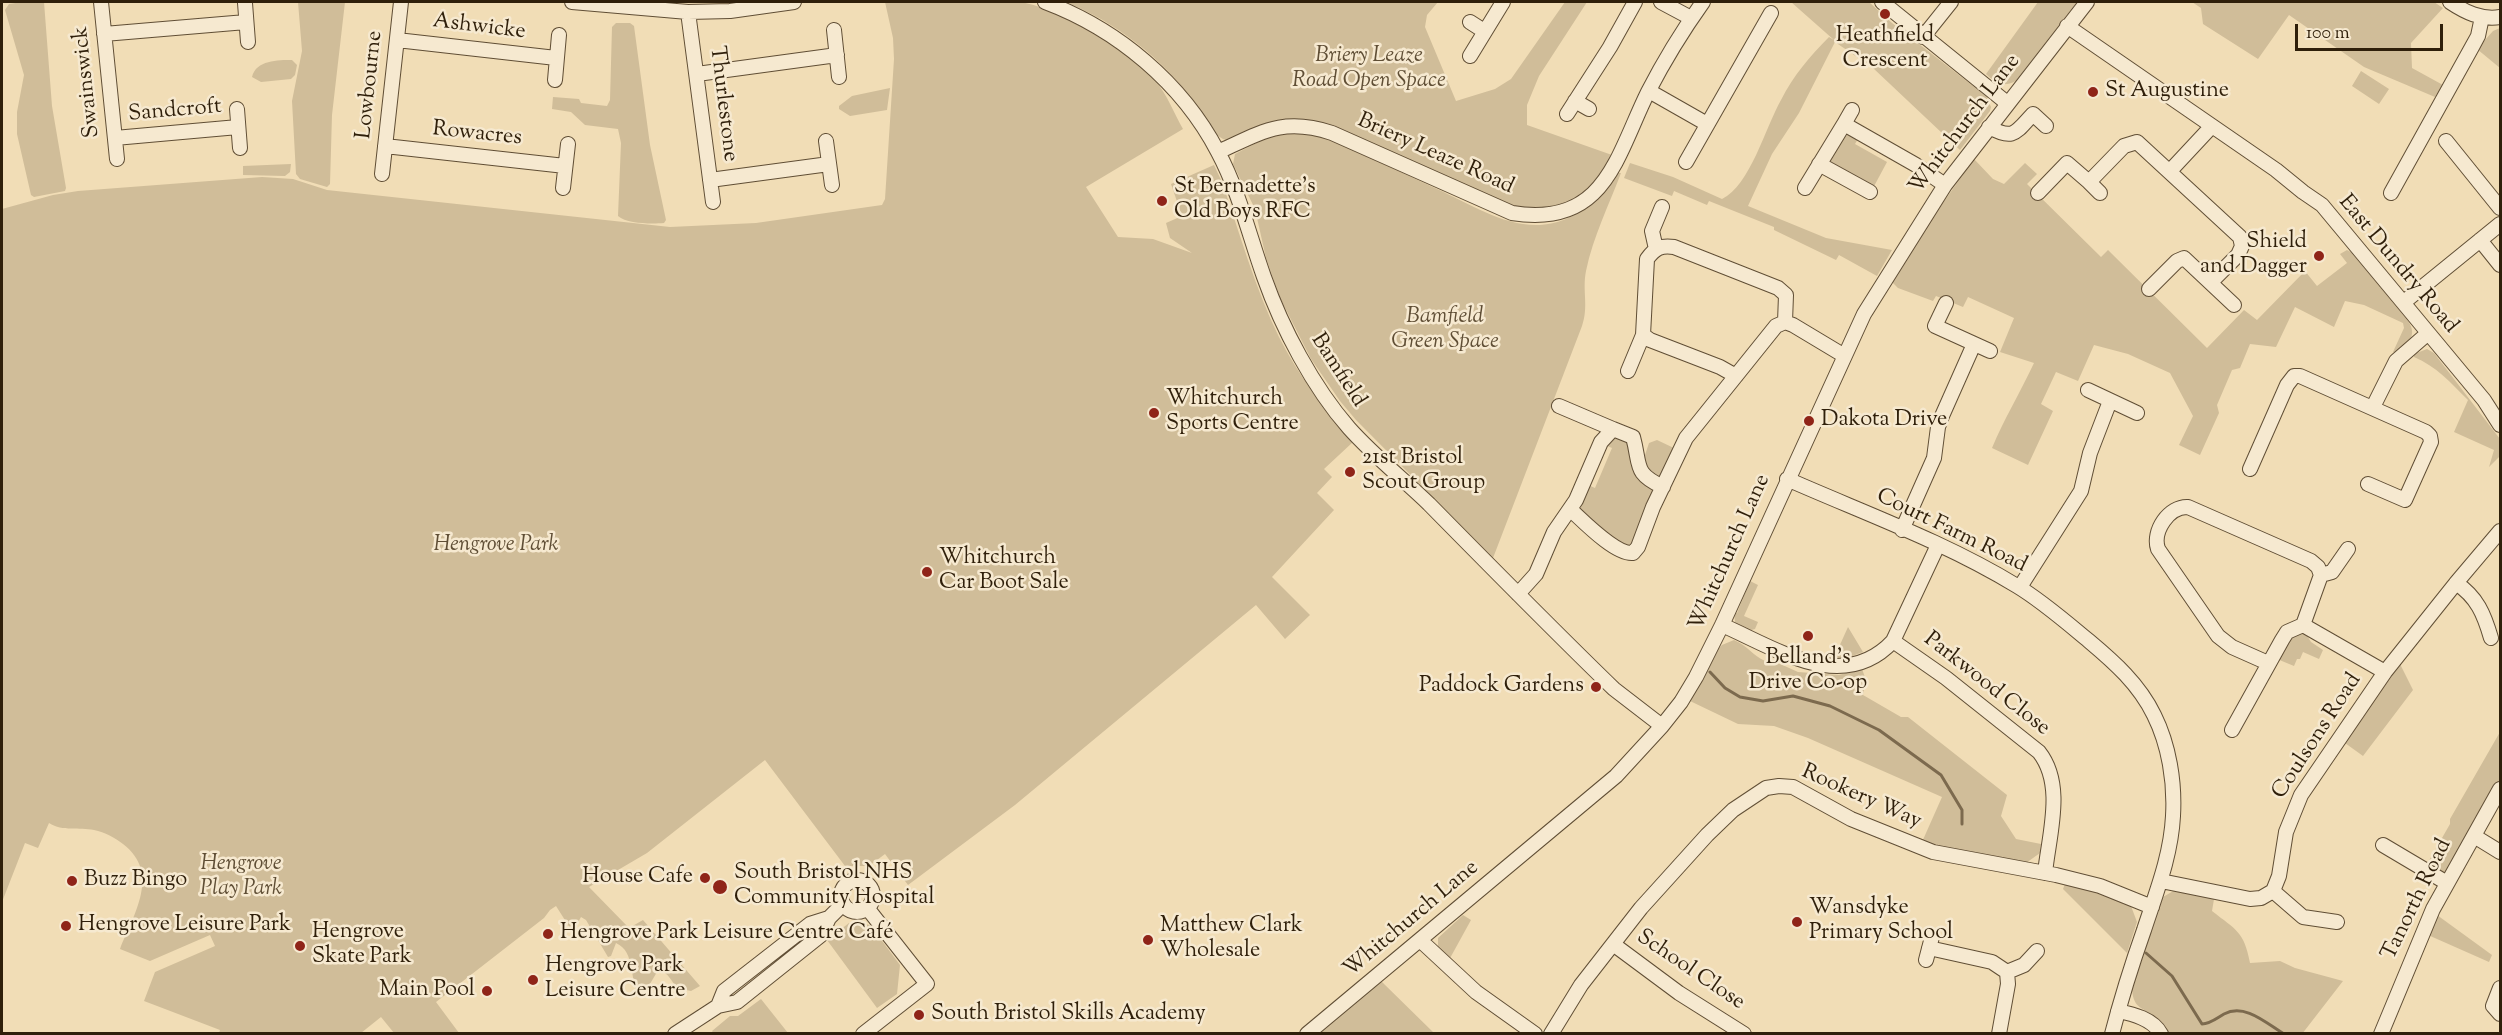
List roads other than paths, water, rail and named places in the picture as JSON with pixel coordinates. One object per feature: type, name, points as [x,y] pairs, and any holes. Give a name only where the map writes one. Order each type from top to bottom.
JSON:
[{"type":"street","name":"Swainswick","points":[[101,2],[117,159]]},
{"type":"street","name":"Lowbourne","points":[[382,174],[401,2]]},
{"type":"street","points":[[572,2],[648,5],[688,12],[747,9],[794,2]]},
{"type":"street","name":"Bamfield","points":[[1045,2],[1063,8],[1108,33],[1153,69],[1196,117],[1218,152],[1234,189],[1278,314],[1304,362],[1349,428],[1614,689],[1662,726]]},
{"type":"street","points":[[1470,56],[1503,2]]},
{"type":"street","points":[[1567,114],[1610,47],[1635,2]]},
{"type":"street","points":[[1661,2],[1691,18]]},
{"type":"street","name":"Briery Leaze Road","points":[[1218,152],[1270,128],[1288,125],[1312,126],[1332,132],[1490,205],[1512,213],[1544,216],[1576,206],[1606,181],[1648,91],[1703,2]]},
{"type":"street","points":[[1882,2],[2007,103]]},
{"type":"street","points":[[1923,37],[1951,2]]},
{"type":"street","name":"Whitchurch Lane","points":[[1307,1034],[1616,776],[1662,726],[1696,677],[1722,625],[1843,355],[1884,279],[1945,185],[2087,2]]},
{"type":"street","points":[[2450,2],[2465,12],[2482,17],[2500,17]]},
{"type":"street","points":[[245,3],[248,42]]},
{"type":"street","name":"Thurlestone","points":[[688,12],[713,202]]},
{"type":"street","points":[[1686,162],[1758,22],[1771,13]]},
{"type":"street","points":[[2391,193],[2402,182],[2472,47],[2482,17]]},
{"type":"street","points":[[104,34],[246,22]]},
{"type":"street","points":[[1470,22],[1484,31]]},
{"type":"street","name":"East Dundry Road","points":[[2067,26],[2276,170],[2322,205],[2484,400],[2500,424]]},
{"type":"street","points":[[834,30],[839,77]]},
{"type":"street","name":"Ashwicke","points":[[555,80],[559,35]]},
{"type":"street","name":"Ashwicke","points":[[397,40],[556,58]]},
{"type":"street","points":[[697,74],[837,55]]},
{"type":"street","points":[[1648,91],[1707,124]]},
{"type":"street","points":[[1575,100],[1589,109]]},
{"type":"street","name":"Sandcroft","points":[[237,108],[240,148]]},
{"type":"street","points":[[1989,127],[2010,135],[2014,133],[2029,109],[2046,126]]},
{"type":"street","points":[[1805,188],[1852,110]]},
{"type":"street","points":[[1844,124],[1916,165],[1945,185]]},
{"type":"street","points":[[2170,171],[2212,126]]},
{"type":"street","name":"Sandcroft","points":[[115,138],[238,127]]},
{"type":"street","points":[[826,141],[832,185]]},
{"type":"street","points":[[2446,141],[2458,163],[2500,208]]},
{"type":"street","points":[[2089,182],[2129,142],[2137,142],[2240,237],[2242,246],[2238,255],[2211,282]]},
{"type":"street","points":[[563,188],[568,144]]},
{"type":"street","name":"Rowacres","points":[[385,146],[565,166]]},
{"type":"street","points":[[2038,193],[2067,163],[2100,193]]},
{"type":"street","points":[[710,180],[829,164]]},
{"type":"street","points":[[1819,164],[1870,192]]},
{"type":"street","points":[[1656,249],[1652,231],[1662,207]]},
{"type":"street","points":[[2404,302],[2500,224]]},
{"type":"street","points":[[2480,240],[2500,265]]},
{"type":"street","points":[[1628,370],[1643,335],[1647,259],[1662,245],[1674,246],[1778,288],[1786,295],[1785,322]]},
{"type":"street","points":[[2149,289],[2177,261],[2184,258],[2234,305]]},
{"type":"street","points":[[1946,303],[1935,326],[1990,351]]},
{"type":"street","points":[[1571,510],[1613,546],[1627,554],[1633,553],[1638,547],[1691,431],[1772,330],[1785,322]]},
{"type":"street","points":[[1785,322],[1843,355]]},
{"type":"street","points":[[2373,407],[2396,361],[2427,334]]},
{"type":"street","points":[[1643,335],[1736,376]]},
{"type":"street","points":[[1902,530],[1934,458],[1938,427],[1942,416],[1974,344]]},
{"type":"street","points":[[2250,469],[2288,385],[2294,376],[2301,376],[2373,407],[2430,436],[2429,447],[2405,500]]},
{"type":"street","points":[[2088,390],[2137,413]]},
{"type":"street","points":[[2020,587],[2081,491],[2090,453],[2110,401]]},
{"type":"street","points":[[1559,406],[1633,437],[1638,466],[1642,475],[1664,487]]},
{"type":"street","points":[[1518,594],[1536,574],[1554,532],[1571,510],[1601,442],[1613,429]]},
{"type":"street","name":"Court Farm Road","points":[[1787,479],[1938,545],[2020,587],[2112,660],[2139,691],[2154,715],[2170,764],[2173,791],[2172,833],[2161,881],[2112,1034]]},
{"type":"street","points":[[2368,484],[2418,507]]},
{"type":"street","points":[[2232,730],[2287,632],[2303,625],[2321,575],[2318,567],[2311,561],[2188,507],[2179,507],[2168,514],[2163,523],[2155,541],[2158,549],[2218,636],[2232,647],[2268,663]]},
{"type":"street","name":"Coulsons Road","points":[[2273,891],[2279,876],[2286,832],[2297,803],[2385,672],[2500,531]]},
{"type":"street","points":[[1722,625],[1810,664],[1839,667],[1861,662],[1881,654],[1893,641],[1938,545]]},
{"type":"street","points":[[2321,575],[2332,572],[2348,549]]},
{"type":"street","points":[[2456,583],[2474,597],[2485,616],[2491,638]]},
{"type":"street","points":[[2303,625],[2385,672]]},
{"type":"street","name":"Parkwood Close","points":[[1893,641],[1955,685],[2039,752],[2049,764],[2053,778],[2053,802],[2045,873]]},
{"type":"street","name":"Rookery Way","points":[[1551,1034],[1581,985],[1641,908],[1707,835],[1755,794],[1779,786],[1792,787],[1851,819],[1933,852],[2100,886],[2152,907]]},
{"type":"street","name":"Tanorth Road","points":[[2381,1034],[2430,915],[2500,789]]},
{"type":"street","points":[[2474,836],[2500,852]]},
{"type":"street","points":[[2383,844],[2447,883]]},
{"type":"street","points":[[857,879],[875,883],[874,899],[868,909],[855,912],[843,904],[841,895],[848,882],[857,879]]},
{"type":"street","points":[[2161,881],[2250,899],[2261,898],[2273,891],[2303,917],[2337,922]]},
{"type":"street","points":[[684,1031],[718,1006],[724,991],[810,924],[829,918],[843,904]]},
{"type":"street","points":[[863,1034],[927,984],[868,909]]},
{"type":"street","points":[[1420,940],[1476,992],[1535,1034]]},
{"type":"street","name":"School Close","points":[[1613,944],[1679,993],[1744,1034]]},
{"type":"street","points":[[1929,948],[1992,962],[2007,972]]},
{"type":"street","points":[[2007,972],[2024,965],[2037,951]]},
{"type":"street","points":[[1999,1034],[2008,984],[2007,972]]},
{"type":"street","points":[[2500,987],[2493,1006],[2500,1014]]},
{"type":"street","points":[[2118,1011],[2144,1019],[2161,1034]]},
{"type":"waterway","points":[[1710,672],[1725,688],[1740,697],[1763,701],[1793,696],[1830,706],[1879,730],[1941,775],[1962,810],[1962,824]]},
{"type":"waterway","points":[[2146,953],[2172,976],[2202,1024],[2232,1011],[2240,1011],[2263,1020],[2284,1034]]},
{"type":"place","name":"Heathfield Crescent","points":[[1885,14]]},
{"type":"place","name":"St Augustine","points":[[2093,92]]},
{"type":"place","name":"St Bernadette's Old Boys RFC","points":[[1162,201]]},
{"type":"place","name":"Shield and Dagger","points":[[2319,256]]},
{"type":"place","name":"Whitchurch Sports Centre","points":[[1154,413]]},
{"type":"place","name":"Dakota Drive","points":[[1809,421]]},
{"type":"place","name":"21st Bristol Scout Group","points":[[1350,472]]},
{"type":"place","name":"Whitchurch Car Boot Sale","points":[[927,572]]},
{"type":"place","name":"Belland's Drive Co-op","points":[[1808,636]]},
{"type":"place","name":"Paddock Gardens","points":[[1596,687]]},
{"type":"place","name":"House Cafe","points":[[705,878]]},
{"type":"place","name":"Buzz Bingo","points":[[72,881]]},
{"type":"place","name":"South Bristol NHS Community Hospital","points":[[720,887]]},
{"type":"place","name":"Wansdyke Primary School","points":[[1797,922]]},
{"type":"place","name":"Hengrove Leisure Park","points":[[66,926]]},
{"type":"place","name":"Hengrove Park Leisure Centre Café","points":[[548,934]]},
{"type":"place","name":"Matthew Clark Wholesale","points":[[1148,940]]},
{"type":"place","name":"Hengrove Skate Park","points":[[300,946]]},
{"type":"place","name":"Hengrove Park Leisure Centre","points":[[533,980]]},
{"type":"place","name":"Main Pool","points":[[487,991]]},
{"type":"place","name":"South Bristol Skills Academy","points":[[919,1015]]},
{"type":"park label","name":"Briery Leaze Road Open Space","points":[[1369,70]]},
{"type":"park label","name":"Bamfield Green Space","points":[[1445,330]]},
{"type":"park label","name":"Hengrove Park","points":[[496,546]]},
{"type":"park label","name":"Hengrove Play Park","points":[[241,878]]}]
